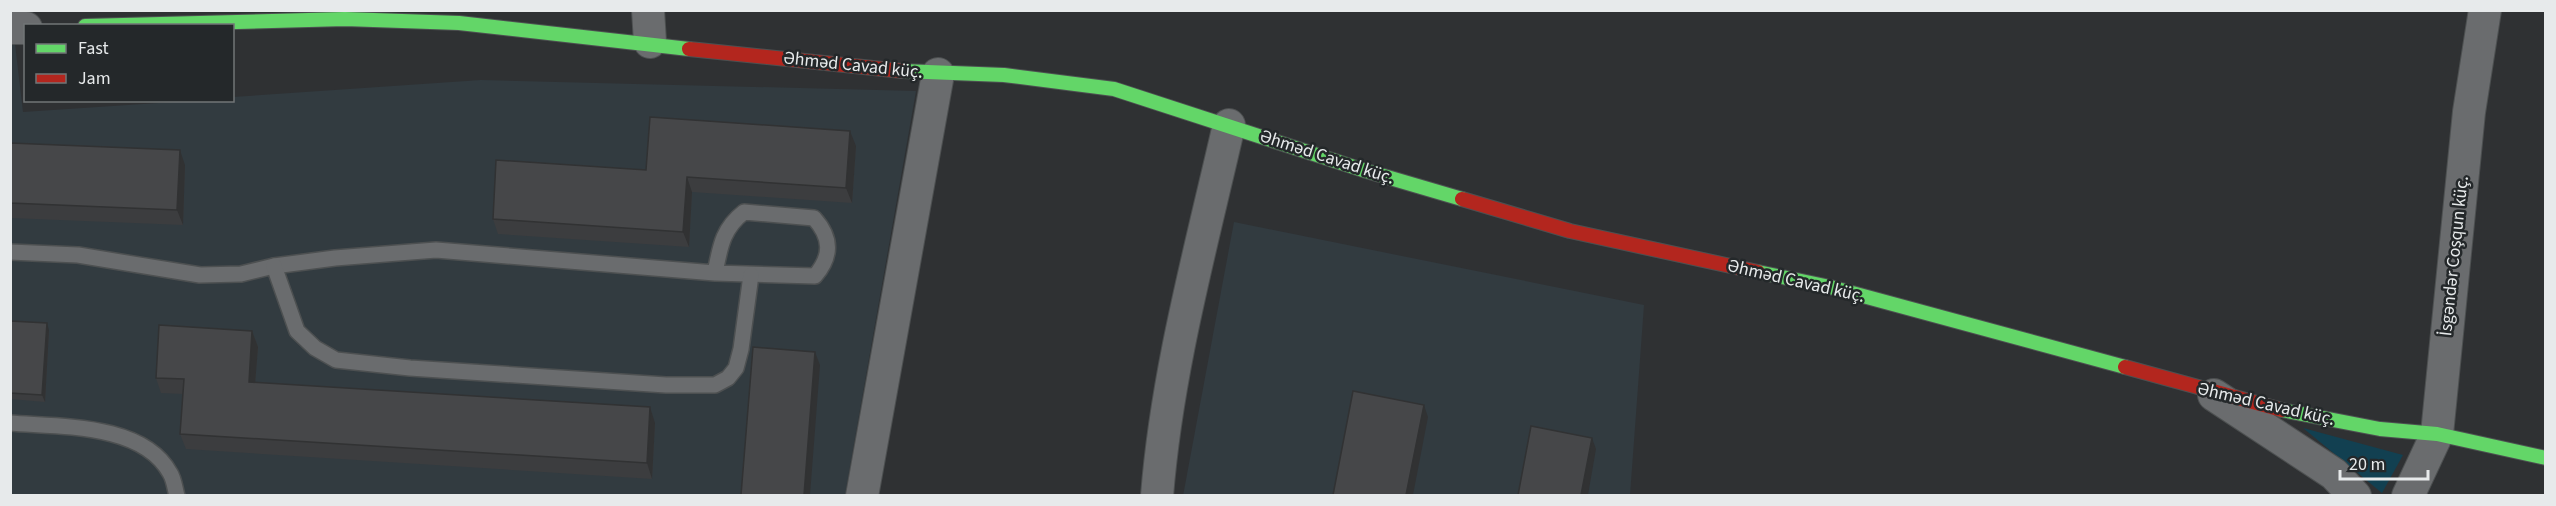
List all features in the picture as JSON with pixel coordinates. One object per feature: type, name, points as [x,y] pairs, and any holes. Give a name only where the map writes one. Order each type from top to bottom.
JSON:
[{"type":"street","points":[[648,10],[650,42]]},
{"type":"street","name":"İsgəndər Coşqun küç.","points":[[2408,495],[2437,434],[2468,124],[2485,10]]},
{"type":"street","name":"Əhməd Cavad küç.","points":[[159,24],[345,19],[459,22],[855,67],[938,74],[1004,75],[1114,89],[1363,170],[1570,231],[1830,287],[2298,414],[2380,429],[2437,434],[2546,458]]},
{"type":"street","points":[[862,495],[938,74]]},
{"type":"street","points":[[1157,495],[1162,443],[1175,359],[1229,125]]},
{"type":"street","points":[[2208,391],[2334,474],[2355,495]]},
{"type":"lane","points":[[10,252],[78,255],[200,276],[241,274],[273,266],[436,250],[714,273],[815,276],[825,264],[827,247],[825,230],[814,218],[744,212],[734,220],[722,236],[714,273]]},
{"type":"lane","points":[[273,266],[297,331],[315,348],[336,360],[410,368],[666,385],[715,385],[728,378],[736,368],[741,349],[751,274]]},
{"type":"lane","points":[[10,423],[109,432],[133,441],[153,454],[170,473],[177,495]]},
{"type":"shaded area","points":[[11,44],[15,44],[23,112],[173,102],[234,102],[234,97],[481,80],[916,91],[845,495],[11,496]]},
{"type":"shaded area","points":[[1234,222],[1644,305],[1630,495],[1183,496]]},
{"type":"shaded area","points":[[2303,428],[2403,455],[2382,493]]},
{"type":"building","points":[[650,117],[850,131],[846,188],[687,177],[683,232],[493,219],[496,160],[646,170]]},
{"type":"building","points":[[10,143],[180,150],[177,210],[10,203]]},
{"type":"building","points":[[10,321],[47,323],[42,395],[10,393]]},
{"type":"building","points":[[159,325],[252,331],[249,382],[650,407],[647,463],[180,434],[184,379],[156,378]]},
{"type":"building","points":[[753,347],[815,352],[804,495],[741,495]]},
{"type":"building","points":[[1353,391],[1424,405],[1406,495],[1333,495]]},
{"type":"building","points":[[1531,426],[1592,438],[1581,495],[1518,495]]},
{"type":"traffic: fast","points":[[159,24],[345,19],[459,23],[689,49]]},
{"type":"traffic: fast","points":[[902,71],[1004,75],[1114,89],[1363,170],[1462,199]]},
{"type":"traffic: fast","points":[[1758,272],[1830,287],[2125,367]]},
{"type":"traffic: fast","points":[[2282,410],[2380,429],[2437,434],[2546,458]]},
{"type":"traffic: jam","points":[[689,49],[902,71]]},
{"type":"traffic: jam","points":[[1462,199],[1570,231],[1758,272]]},
{"type":"traffic: jam","points":[[2125,367],[2282,410]]}]
